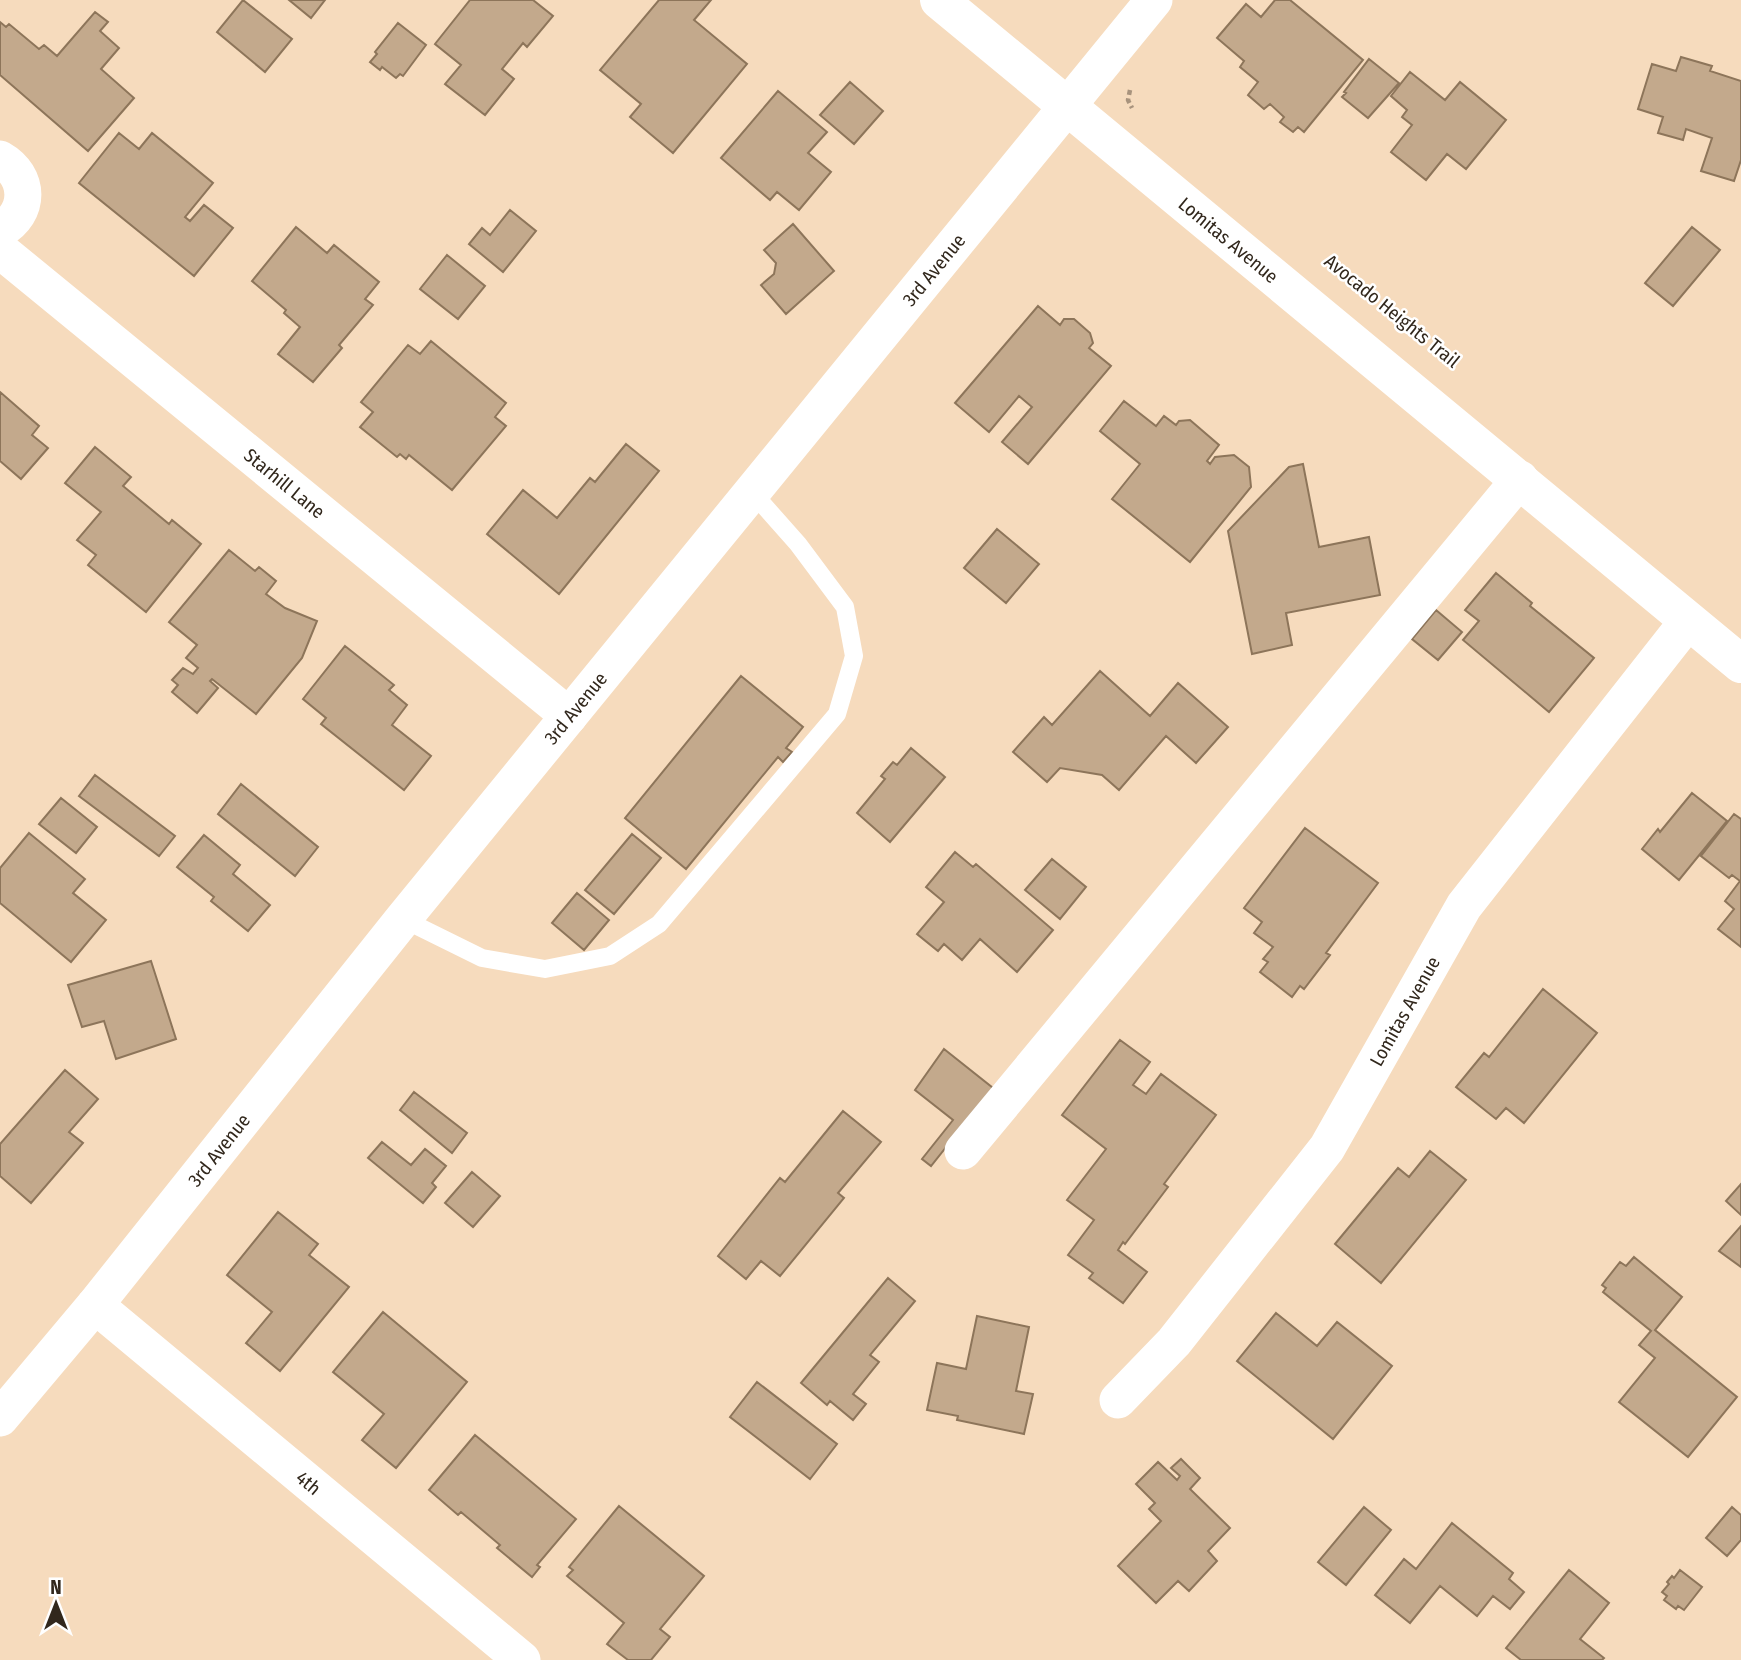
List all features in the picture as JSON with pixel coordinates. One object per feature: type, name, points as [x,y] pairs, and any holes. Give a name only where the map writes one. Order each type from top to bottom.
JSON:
[{"type":"street","name":"Lomitas Avenue","points":[[939,0],[1741,664]]},
{"type":"street","name":"3rd Avenue","points":[[0,1418],[95,1305],[403,919],[1154,0]]},
{"type":"street","points":[[0,159],[14,169],[22,182],[23,198],[19,213],[9,225],[0,230]]},
{"type":"street","name":"Starhill Lane","points":[[0,250],[569,716]]},
{"type":"street","points":[[963,1151],[1520,480]]},
{"type":"street","name":"Lomitas Avenue","points":[[1118,1400],[1174,1342],[1327,1148],[1464,906],[1688,621]]},
{"type":"street","name":"4th","points":[[95,1305],[522,1660]]},
{"type":"lane","points":[[403,919],[482,958],[545,969],[610,956],[659,923],[837,714],[854,656],[845,607],[798,544],[752,492]]},
{"type":"path","points":[[1131,82],[1128,100],[1135,116]]},
{"type":"building","points":[[243,0],[292,39],[265,72],[217,32]]},
{"type":"building","points":[[289,0],[325,0],[311,18]]},
{"type":"building","points":[[470,0],[533,0],[553,16],[527,47],[523,43],[502,69],[514,79],[485,115],[445,84],[461,65],[435,44]]},
{"type":"building","points":[[659,0],[711,0],[694,20],[747,64],[673,153],[630,117],[641,104],[600,70]]},
{"type":"building","points":[[1275,0],[1290,0],[1363,60],[1304,132],[1298,127],[1293,132],[1280,122],[1284,117],[1270,104],[1264,109],[1248,95],[1258,82],[1240,67],[1244,61],[1217,38],[1246,4],[1261,17]]},
{"type":"building","points":[[95,12],[108,22],[100,31],[119,48],[101,69],[134,98],[88,151],[0,75],[0,22],[6,27],[9,24],[39,49],[44,45],[57,56]]},
{"type":"building","points":[[398,23],[426,45],[403,76],[400,74],[396,78],[370,62]]},
{"type":"building","points":[[1681,57],[1712,66],[1710,71],[1741,81],[1741,160],[1734,181],[1701,171],[1712,138],[1686,129],[1683,140],[1658,133],[1663,117],[1638,109],[1652,64],[1676,71]]},
{"type":"building","points":[[1369,59],[1399,83],[1368,118],[1342,97]]},
{"type":"building","points":[[1410,72],[1445,100],[1460,82],[1506,120],[1466,169],[1447,154],[1426,180],[1391,152],[1412,125],[1402,117],[1407,110],[1391,96]]},
{"type":"building","points":[[850,82],[883,111],[854,144],[820,115]]},
{"type":"building","points":[[778,91],[827,132],[808,153],[831,172],[799,210],[777,192],[770,200],[721,158]]},
{"type":"building","points":[[119,133],[139,149],[152,133],[213,183],[185,217],[190,221],[204,205],[233,228],[194,276],[79,183]]},
{"type":"building","points":[[510,210],[536,231],[503,272],[469,244],[482,228],[490,235]]},
{"type":"building","points":[[793,224],[834,271],[786,314],[761,285],[774,274],[776,263],[764,250]]},
{"type":"building","points":[[296,227],[327,253],[334,245],[379,282],[365,299],[373,305],[339,345],[342,348],[313,382],[278,354],[300,327],[284,313],[286,310],[252,281]]},
{"type":"building","points":[[1692,227],[1720,250],[1673,306],[1645,283]]},
{"type":"building","points":[[447,255],[485,286],[458,319],[420,289]]},
{"type":"building","points":[[1038,306],[1060,325],[1064,319],[1074,319],[1090,333],[1093,343],[1089,348],[1111,366],[1028,464],[1002,442],[1032,407],[1019,396],[989,432],[955,403]]},
{"type":"building","points":[[431,341],[506,403],[495,417],[506,426],[452,490],[409,455],[406,459],[400,454],[397,457],[360,427],[373,412],[361,402],[408,345],[420,354]]},
{"type":"building","points":[[0,392],[39,426],[32,435],[48,448],[21,479],[0,461]]},
{"type":"building","points":[[1124,401],[1156,426],[1164,416],[1176,425],[1179,421],[1190,420],[1219,445],[1207,461],[1210,464],[1215,457],[1234,455],[1249,467],[1251,487],[1190,562],[1112,499],[1140,464],[1100,431]]},
{"type":"building","points":[[626,444],[659,471],[559,594],[487,534],[523,490],[557,518],[590,478],[595,482]]},
{"type":"building","points":[[95,447],[131,477],[123,486],[169,524],[172,520],[201,544],[146,612],[88,565],[96,555],[77,540],[101,512],[65,483]]},
{"type":"building","points":[[1303,464],[1319,547],[1369,537],[1380,595],[1286,613],[1292,645],[1252,654],[1228,531],[1289,467]]},
{"type":"building","points":[[997,529],[1039,564],[1006,603],[964,568]]},
{"type":"building","points":[[229,550],[255,571],[259,567],[276,581],[266,594],[285,608],[317,621],[302,658],[256,714],[212,679],[210,681],[218,688],[197,713],[172,692],[178,685],[172,680],[183,668],[193,674],[198,668],[186,658],[197,645],[169,622]]},
{"type":"building","points":[[1496,573],[1532,603],[1530,606],[1594,658],[1549,712],[1463,640],[1479,621],[1465,610]]},
{"type":"building","points":[[1436,610],[1462,632],[1438,660],[1412,639]]},
{"type":"building","points":[[345,646],[394,685],[389,690],[407,705],[392,725],[431,756],[404,790],[321,724],[326,718],[303,699]]},
{"type":"building","points":[[1100,671],[1150,716],[1178,683],[1228,727],[1196,763],[1166,736],[1119,790],[1102,775],[1060,768],[1047,782],[1013,752],[1044,717],[1052,725]]},
{"type":"building","points":[[741,676],[803,727],[786,748],[792,752],[783,762],[778,757],[686,869],[625,818]]},
{"type":"building","points":[[911,748],[945,777],[890,842],[857,813],[885,779],[881,776],[893,762],[897,765]]},
{"type":"building","points":[[95,775],[175,836],[159,856],[79,796]]},
{"type":"building","points":[[241,784],[318,847],[295,876],[218,814]]},
{"type":"building","points":[[1692,793],[1727,821],[1679,880],[1642,849],[1658,829],[1660,832]]},
{"type":"building","points":[[61,798],[97,827],[76,853],[39,824]]},
{"type":"building","points":[[1734,814],[1741,819],[1741,947],[1718,929],[1734,909],[1725,901],[1740,881],[1732,875],[1729,878],[1701,856]]},
{"type":"building","points":[[1305,828],[1378,883],[1326,953],[1330,955],[1304,989],[1300,986],[1292,997],[1260,972],[1268,962],[1263,959],[1273,947],[1254,933],[1262,922],[1244,908]]},
{"type":"building","points":[[29,833],[85,879],[73,893],[106,920],[71,962],[0,903],[0,868]]},
{"type":"building","points":[[632,834],[661,858],[614,914],[585,890]]},
{"type":"building","points":[[204,835],[240,865],[233,874],[270,905],[248,931],[211,901],[214,897],[177,867]]},
{"type":"building","points":[[955,852],[973,867],[976,864],[1053,930],[1017,972],[980,939],[962,960],[944,944],[938,951],[917,934],[944,902],[926,887]]},
{"type":"building","points":[[1052,859],[1086,887],[1060,919],[1025,890]]},
{"type":"building","points":[[577,893],[609,920],[584,950],[552,923]]},
{"type":"building","points":[[151,961],[176,1039],[116,1059],[104,1021],[82,1027],[68,985]]},
{"type":"building","points":[[1543,989],[1597,1033],[1524,1123],[1506,1108],[1496,1119],[1456,1087],[1484,1053],[1489,1057]]},
{"type":"building","points":[[1120,1040],[1150,1062],[1133,1085],[1146,1094],[1161,1074],[1216,1115],[1164,1184],[1168,1187],[1118,1250],[1147,1272],[1123,1303],[1089,1278],[1093,1273],[1068,1255],[1094,1220],[1067,1200],[1106,1149],[1062,1115]]},
{"type":"building","points":[[944,1049],[993,1088],[931,1166],[922,1159],[953,1120],[915,1090]]},
{"type":"building","points":[[65,1070],[98,1099],[69,1132],[83,1143],[31,1203],[0,1176],[0,1144]]},
{"type":"building","points":[[414,1092],[467,1133],[452,1153],[400,1110]]},
{"type":"building","points":[[843,1111],[881,1142],[838,1193],[844,1198],[780,1276],[761,1261],[746,1279],[718,1256],[780,1178],[785,1182]]},
{"type":"building","points":[[382,1142],[411,1165],[425,1149],[446,1166],[432,1183],[436,1187],[423,1203],[368,1158]]},
{"type":"building","points":[[1430,1151],[1466,1180],[1381,1283],[1335,1244],[1398,1168],[1409,1177]]},
{"type":"building","points":[[472,1172],[500,1196],[473,1227],[445,1203]]},
{"type":"building","points":[[1741,1184],[1741,1215],[1726,1201]]},
{"type":"building","points":[[278,1212],[318,1244],[309,1255],[349,1287],[280,1371],[246,1343],[272,1312],[227,1275]]},
{"type":"building","points":[[1741,1226],[1741,1267],[1719,1251]]},
{"type":"building","points":[[1634,1257],[1682,1297],[1655,1330],[1737,1397],[1688,1457],[1619,1402],[1655,1358],[1639,1345],[1651,1331],[1603,1292],[1606,1288],[1602,1285],[1620,1262],[1626,1266]]},
{"type":"building","points":[[888,1278],[915,1301],[870,1355],[879,1362],[853,1394],[866,1404],[853,1420],[830,1401],[827,1405],[801,1383]]},
{"type":"building","points":[[383,1312],[467,1382],[396,1468],[362,1440],[384,1414],[333,1372]]},
{"type":"building","points":[[1276,1313],[1317,1346],[1337,1322],[1392,1366],[1333,1439],[1237,1361]]},
{"type":"building","points":[[977,1316],[1029,1327],[1016,1391],[1033,1394],[1024,1434],[957,1420],[958,1416],[927,1410],[937,1363],[966,1369]]},
{"type":"building","points":[[757,1382],[837,1444],[810,1479],[730,1417]]},
{"type":"building","points":[[475,1435],[576,1519],[537,1565],[540,1567],[532,1577],[497,1548],[500,1545],[461,1512],[458,1515],[429,1490]]},
{"type":"building","points":[[1181,1459],[1200,1478],[1190,1489],[1230,1528],[1208,1551],[1217,1561],[1189,1591],[1178,1581],[1156,1603],[1118,1566],[1161,1521],[1149,1509],[1155,1503],[1136,1484],[1158,1462],[1177,1480],[1180,1476],[1171,1468]]},
{"type":"building","points":[[619,1506],[704,1576],[660,1629],[670,1637],[651,1660],[628,1660],[607,1644],[624,1623],[567,1576],[573,1570],[569,1567]]},
{"type":"building","points":[[1364,1507],[1391,1530],[1346,1585],[1318,1562]]},
{"type":"building","points":[[1732,1507],[1741,1515],[1741,1540],[1727,1556],[1706,1538]]},
{"type":"building","points":[[1452,1523],[1513,1573],[1509,1579],[1524,1592],[1510,1609],[1493,1596],[1477,1616],[1440,1586],[1410,1623],[1375,1595],[1404,1559],[1416,1569]]},
{"type":"building","points":[[1569,1570],[1609,1603],[1580,1639],[1604,1658],[1521,1660],[1506,1648]]},
{"type":"building","points":[[1680,1570],[1702,1587],[1684,1610],[1678,1606],[1676,1609],[1664,1600],[1667,1596],[1662,1592],[1669,1584],[1667,1582]]}]
